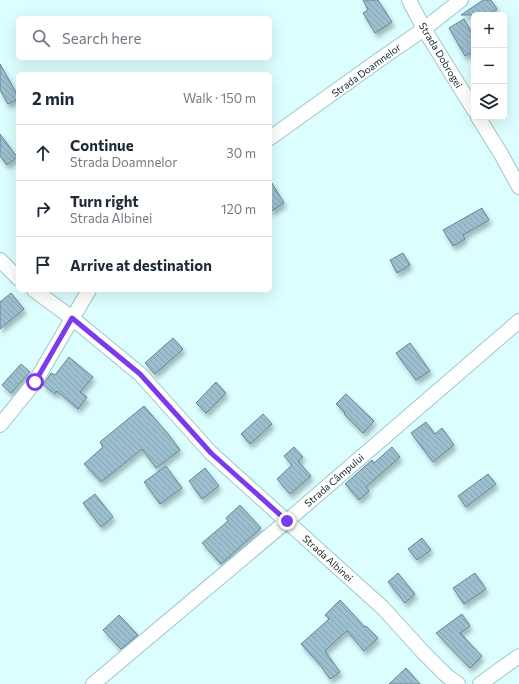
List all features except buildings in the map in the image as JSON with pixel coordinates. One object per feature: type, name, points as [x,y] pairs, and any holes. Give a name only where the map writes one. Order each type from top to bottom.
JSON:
[{"type":"street","name":"Strada Dobrogei","points":[[409,0],[424,29],[471,105]]},
{"type":"street","name":"Strada Doamnelor","points":[[272,137],[424,29],[461,0]]},
{"type":"street","points":[[480,120],[519,187]]},
{"type":"street","points":[[0,260],[16,276]]},
{"type":"street","name":"Strada Albinei","points":[[37,292],[72,318],[140,374],[211,453],[383,608],[422,651],[447,676],[458,684]]},
{"type":"street","points":[[0,425],[35,382],[88,292]]},
{"type":"street","name":"Strada Câmpului","points":[[93,684],[287,521],[519,322]]},
{"type":"street","points":[[480,684],[519,656]]},
{"type":"route","points":[[35,382],[72,318],[140,374],[211,453],[287,521]]}]
